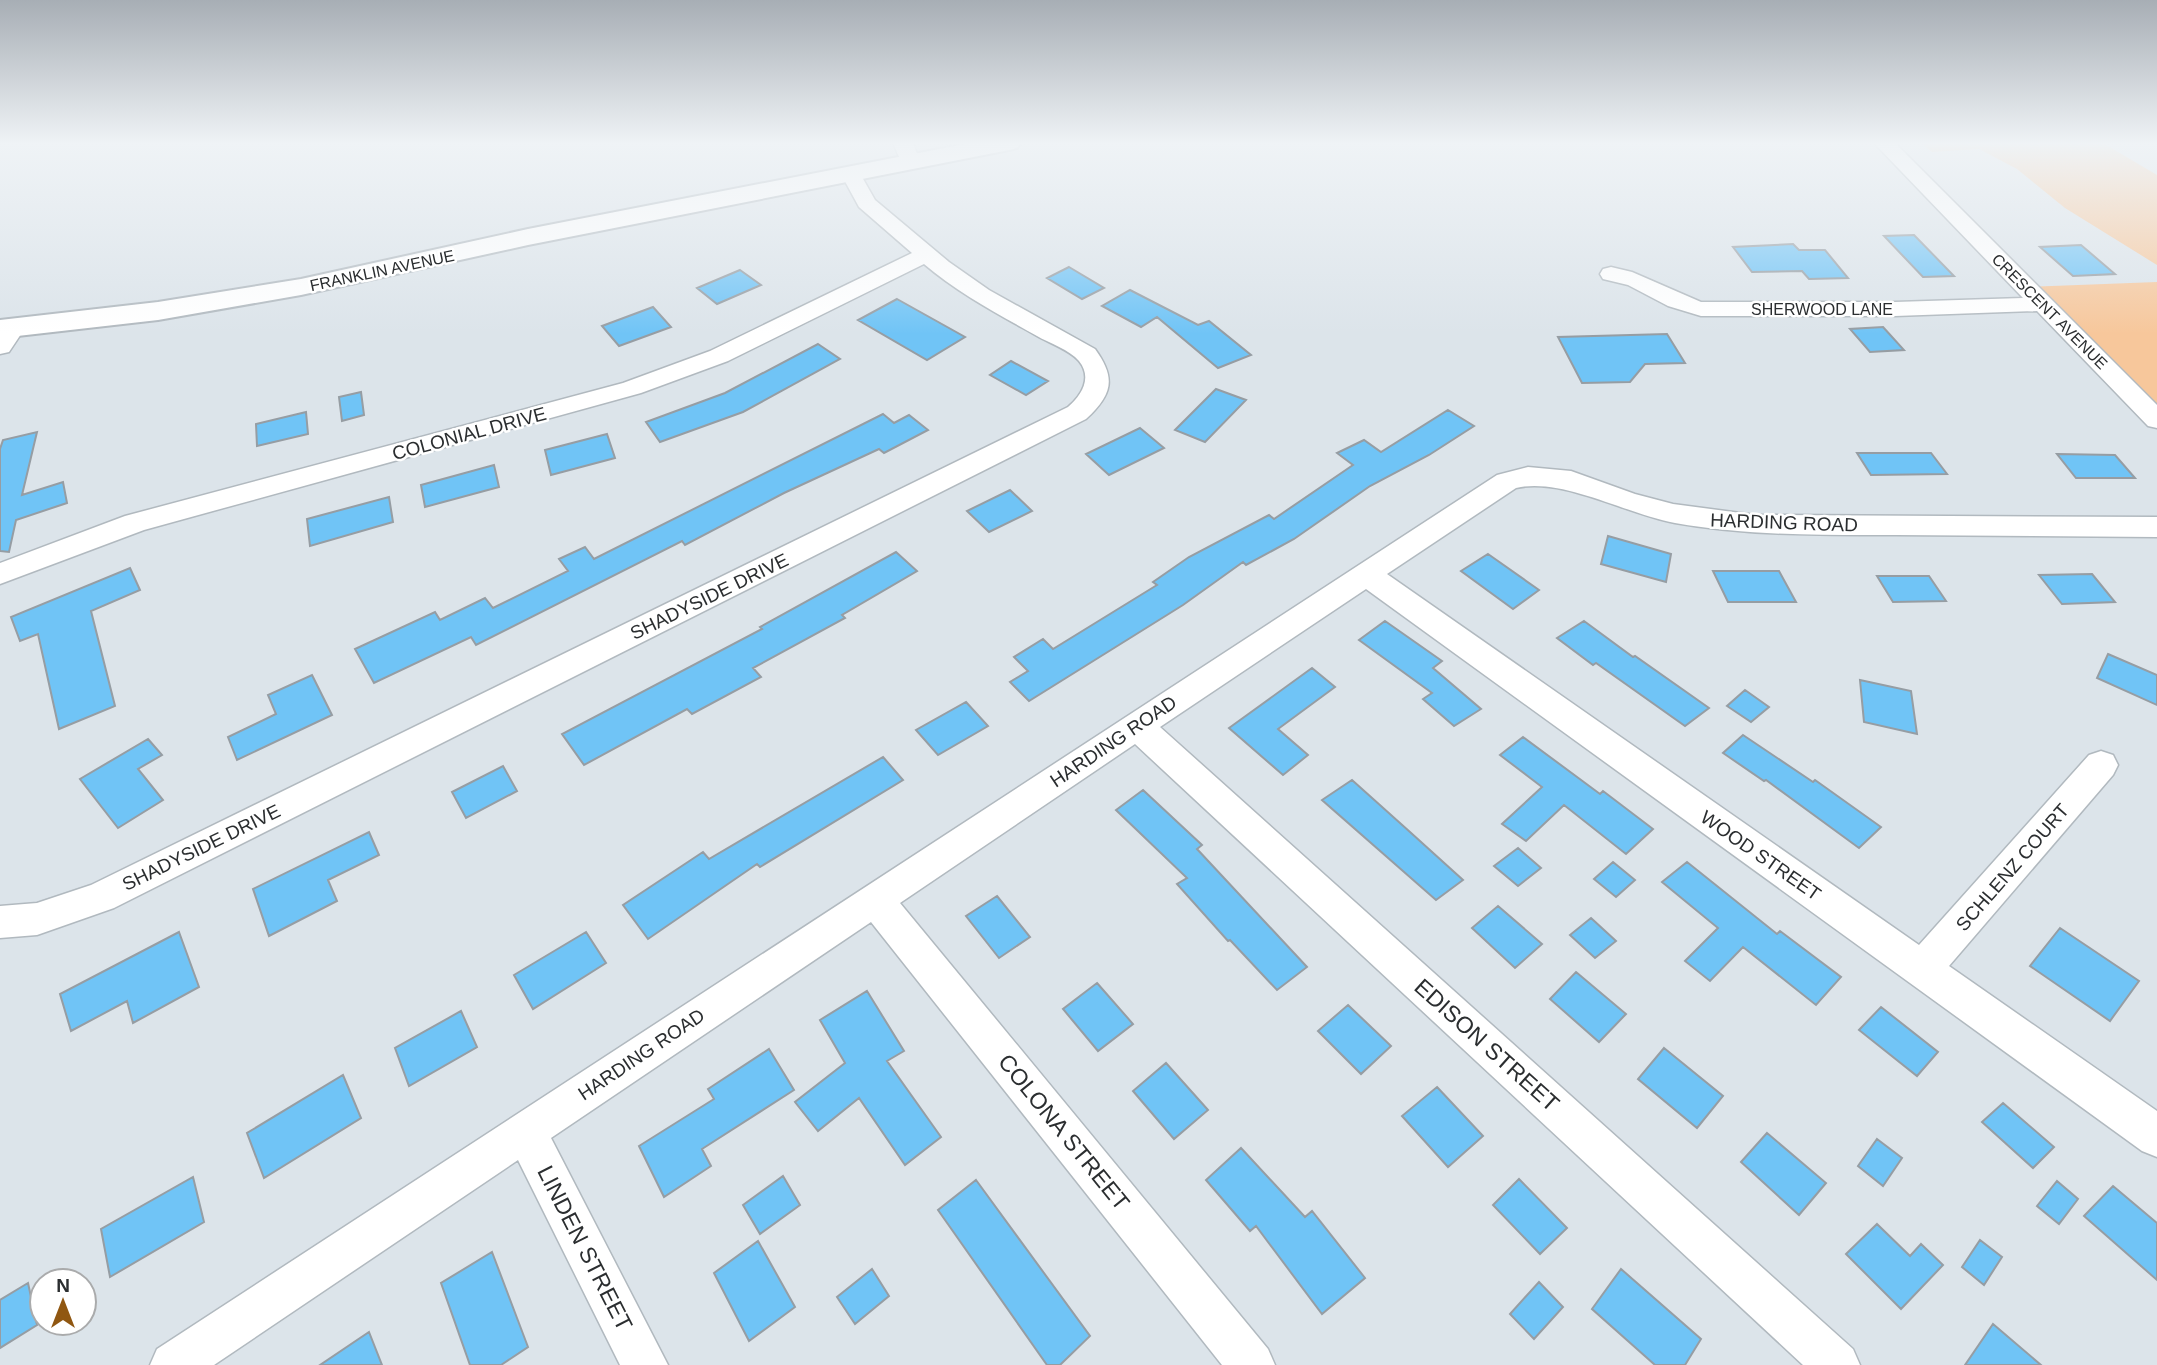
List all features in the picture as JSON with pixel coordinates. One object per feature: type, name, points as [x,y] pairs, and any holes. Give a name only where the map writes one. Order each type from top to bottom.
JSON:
[{"type":"main road","name":"FRANKLIN AVENUE","points":[[4,335],[301,287],[528,237],[683,207]]},
{"type":"street","name":"SHADYSIDE DRIVE","points":[[0,922],[37,919],[102,897],[1077,413],[1090,402],[1097,390],[1099,378],[1095,365],[1086,354],[981,295],[925,255],[870,207]]},
{"type":"street","name":"CRESCENT AVENUE","points":[[1947,207],[2157,420]]},
{"type":"street","name":"COLONIAL DRIVE","points":[[0,574],[135,523],[668,376],[719,356],[925,255]]},
{"type":"street","name":"SHERWOOD LANE","points":[[1611,274],[1637,279],[1673,302],[1701,309],[1895,309],[2042,304]]},
{"type":"street","name":"HARDING ROAD","points":[[173,1365],[1500,485],[1528,476],[1571,480],[1627,501],[1673,513],[1756,525],[2157,527]]},
{"type":"street","name":"WOOD STREET","points":[[1366,573],[2157,1136]]},
{"type":"street","name":"EDISON STREET","points":[[1137,726],[1838,1365]]},
{"type":"street","name":"SCHLENZ COURT","points":[[1922,969],[2101,765]]},
{"type":"street","name":"COLONA STREET","points":[[875,899],[1252,1365]]},
{"type":"street","name":"LINDEN STREET","points":[[525,1131],[645,1365]]},
{"type":"shaded area","points":[[2157,207],[2157,265],[2065,208]]},
{"type":"shaded area","points":[[2157,282],[2157,424],[2024,287]]},
{"type":"building","points":[[1914,235],[1954,276],[1923,277],[1884,236]]},
{"type":"building","points":[[1793,244],[1799,250],[1825,250],[1848,278],[1809,279],[1802,271],[1752,272],[1733,247]]},
{"type":"building","points":[[2081,245],[2115,274],[2073,276],[2040,247]]},
{"type":"building","points":[[1069,267],[1104,288],[1082,299],[1047,278]]},
{"type":"building","points":[[740,270],[761,285],[717,304],[697,288]]},
{"type":"building","points":[[1130,290],[1198,325],[1209,321],[1251,355],[1218,368],[1157,317],[1141,327],[1102,306]]},
{"type":"building","points":[[897,299],[965,337],[927,360],[858,320]]},
{"type":"building","points":[[653,307],[671,327],[619,346],[602,326]]},
{"type":"building","points":[[1883,327],[1904,350],[1870,352],[1850,329]]},
{"type":"building","points":[[1667,334],[1685,363],[1645,364],[1630,382],[1582,383],[1558,337]]},
{"type":"building","points":[[818,344],[840,359],[743,412],[660,442],[646,422],[725,393]]},
{"type":"building","points":[[1011,361],[1048,381],[1026,395],[990,375]]},
{"type":"building","points":[[1216,389],[1246,400],[1205,442],[1175,430]]},
{"type":"building","points":[[361,392],[364,415],[342,421],[339,397]]},
{"type":"building","points":[[1448,410],[1474,426],[1429,455],[1370,486],[1294,539],[1246,565],[1243,562],[1183,605],[1029,701],[1010,682],[1028,671],[1014,657],[1043,639],[1053,649],[1157,585],[1153,582],[1189,557],[1269,515],[1274,519],[1353,465],[1337,453],[1364,440],[1381,452]]},
{"type":"building","points":[[306,412],[308,434],[257,446],[256,424]]},
{"type":"building","points":[[883,414],[894,423],[909,415],[928,430],[884,453],[879,449],[784,493],[685,545],[682,541],[476,645],[471,637],[374,683],[355,649],[435,612],[440,620],[485,598],[493,608],[568,571],[559,559],[585,547],[594,559]]},
{"type":"building","points":[[1140,428],[1164,448],[1109,475],[1086,454]]},
{"type":"building","points":[[37,432],[22,495],[63,482],[67,503],[16,520],[9,552],[0,551],[0,449],[3,440]]},
{"type":"building","points":[[607,434],[615,458],[551,475],[545,450]]},
{"type":"building","points":[[1857,453],[1931,453],[1947,474],[1871,475]]},
{"type":"building","points":[[2057,454],[2115,455],[2135,478],[2076,478]]},
{"type":"building","points":[[494,465],[499,487],[425,507],[421,485]]},
{"type":"building","points":[[1010,490],[1032,511],[989,532],[967,511]]},
{"type":"building","points":[[389,497],[393,522],[310,546],[307,519]]},
{"type":"building","points":[[1608,536],[1671,554],[1666,582],[1601,564]]},
{"type":"building","points":[[896,552],[917,571],[842,615],[845,618],[753,668],[761,677],[692,714],[687,709],[584,765],[562,734],[762,629],[760,627]]},
{"type":"building","points":[[1488,554],[1539,590],[1513,609],[1461,571]]},
{"type":"building","points":[[130,568],[140,590],[91,611],[115,706],[59,729],[38,634],[20,641],[11,617]]},
{"type":"building","points":[[1713,571],[1779,571],[1796,602],[1728,602]]},
{"type":"building","points":[[2092,574],[2115,602],[2062,604],[2039,575]]},
{"type":"building","points":[[1877,576],[1929,576],[1946,601],[1893,602]]},
{"type":"building","points":[[1385,621],[1442,661],[1433,668],[1481,709],[1454,726],[1423,699],[1432,693],[1359,640]]},
{"type":"building","points":[[1584,621],[1709,708],[1685,726],[1557,638]]},
{"type":"building","points":[[2108,654],[2157,675],[2157,705],[2097,678]]},
{"type":"building","points":[[1312,668],[1335,687],[1278,729],[1308,755],[1283,775],[1229,728]]},
{"type":"building","points":[[312,675],[332,715],[237,760],[228,737],[276,714],[268,695]]},
{"type":"building","points":[[1860,680],[1911,691],[1917,734],[1864,722]]},
{"type":"building","points":[[1745,690],[1769,707],[1751,722],[1727,706]]},
{"type":"building","points":[[966,702],[988,726],[938,755],[916,730]]},
{"type":"building","points":[[1743,735],[1813,782],[1815,780],[1881,827],[1859,848],[1766,780],[1723,753]]},
{"type":"building","points":[[1523,737],[1600,794],[1603,791],[1653,829],[1626,854],[1564,805],[1526,841],[1502,824],[1542,787],[1500,755]]},
{"type":"building","points":[[148,739],[162,755],[138,769],[163,800],[118,828],[80,779]]},
{"type":"building","points":[[883,757],[903,780],[760,867],[757,864],[648,939],[623,905],[703,852],[709,859]]},
{"type":"building","points":[[503,766],[517,791],[466,818],[452,792]]},
{"type":"building","points":[[1352,780],[1463,880],[1436,900],[1322,800]]},
{"type":"building","points":[[1143,790],[1202,845],[1197,849],[1307,967],[1277,990],[1230,940],[1228,941],[1177,884],[1187,878],[1116,810]]},
{"type":"building","points":[[369,832],[379,855],[328,880],[337,901],[269,936],[253,889]]},
{"type":"building","points":[[1518,848],[1541,868],[1518,886],[1494,866]]},
{"type":"building","points":[[1613,862],[1635,880],[1616,897],[1594,879]]},
{"type":"building","points":[[1687,862],[1777,934],[1780,931],[1841,977],[1816,1005],[1743,947],[1710,981],[1685,961],[1718,928],[1662,882]]},
{"type":"building","points":[[997,896],[1030,937],[999,958],[966,916]]},
{"type":"building","points":[[1498,906],[1542,944],[1515,968],[1472,928]]},
{"type":"building","points":[[1591,918],[1616,941],[1595,958],[1570,935]]},
{"type":"building","points":[[2060,928],[2139,981],[2110,1021],[2030,966]]},
{"type":"building","points":[[179,932],[199,987],[133,1023],[127,1001],[71,1031],[60,994]]},
{"type":"building","points":[[586,932],[606,963],[533,1009],[514,975]]},
{"type":"building","points":[[1576,972],[1626,1014],[1599,1042],[1550,999]]},
{"type":"building","points":[[1097,983],[1133,1024],[1098,1051],[1063,1009]]},
{"type":"building","points":[[867,991],[904,1051],[887,1061],[941,1137],[905,1165],[859,1098],[818,1131],[795,1102],[845,1063],[820,1020]]},
{"type":"building","points":[[1348,1005],[1391,1046],[1361,1074],[1318,1031]]},
{"type":"building","points":[[1881,1007],[1938,1052],[1917,1076],[1859,1030]]},
{"type":"building","points":[[461,1011],[477,1047],[409,1086],[395,1048]]},
{"type":"building","points":[[1664,1048],[1723,1096],[1697,1128],[1638,1079]]},
{"type":"building","points":[[769,1049],[794,1090],[702,1149],[711,1166],[664,1197],[639,1146],[714,1099],[708,1089]]},
{"type":"building","points":[[1166,1063],[1208,1110],[1174,1139],[1133,1091]]},
{"type":"building","points":[[343,1075],[361,1118],[264,1178],[247,1133]]},
{"type":"building","points":[[1437,1087],[1483,1136],[1448,1167],[1402,1116]]},
{"type":"building","points":[[2003,1103],[2054,1147],[2033,1168],[1982,1122]]},
{"type":"building","points":[[1767,1133],[1826,1183],[1799,1215],[1741,1162]]},
{"type":"building","points":[[1877,1139],[1902,1158],[1883,1186],[1858,1166]]},
{"type":"building","points":[[1241,1148],[1305,1217],[1312,1211],[1365,1278],[1322,1314],[1256,1226],[1250,1231],[1206,1180]]},
{"type":"building","points":[[783,1176],[800,1205],[760,1234],[743,1205]]},
{"type":"building","points":[[193,1177],[204,1222],[110,1277],[101,1229]]},
{"type":"building","points":[[1519,1179],[1567,1228],[1540,1254],[1493,1205]]},
{"type":"building","points":[[976,1180],[1090,1336],[1060,1365],[1047,1365],[938,1210]]},
{"type":"building","points":[[2057,1181],[2078,1199],[2059,1224],[2037,1206]]},
{"type":"building","points":[[2113,1186],[2157,1223],[2157,1280],[2084,1216]]},
{"type":"building","points":[[1877,1224],[1910,1256],[1921,1244],[1943,1265],[1901,1309],[1846,1254]]},
{"type":"building","points":[[1980,1240],[2002,1257],[1984,1285],[1962,1267]]},
{"type":"building","points":[[758,1241],[795,1307],[749,1341],[714,1273]]},
{"type":"building","points":[[492,1252],[528,1347],[501,1365],[470,1365],[441,1283]]},
{"type":"building","points":[[872,1269],[889,1296],[855,1324],[837,1297]]},
{"type":"building","points":[[1621,1269],[1701,1339],[1685,1365],[1655,1365],[1592,1309]]},
{"type":"building","points":[[1539,1282],[1563,1307],[1534,1339],[1510,1314]]},
{"type":"building","points":[[28,1283],[28,1331],[0,1348],[0,1300]]},
{"type":"building","points":[[1993,1324],[2041,1365],[1965,1365]]},
{"type":"building","points":[[369,1332],[382,1365],[320,1365]]}]
